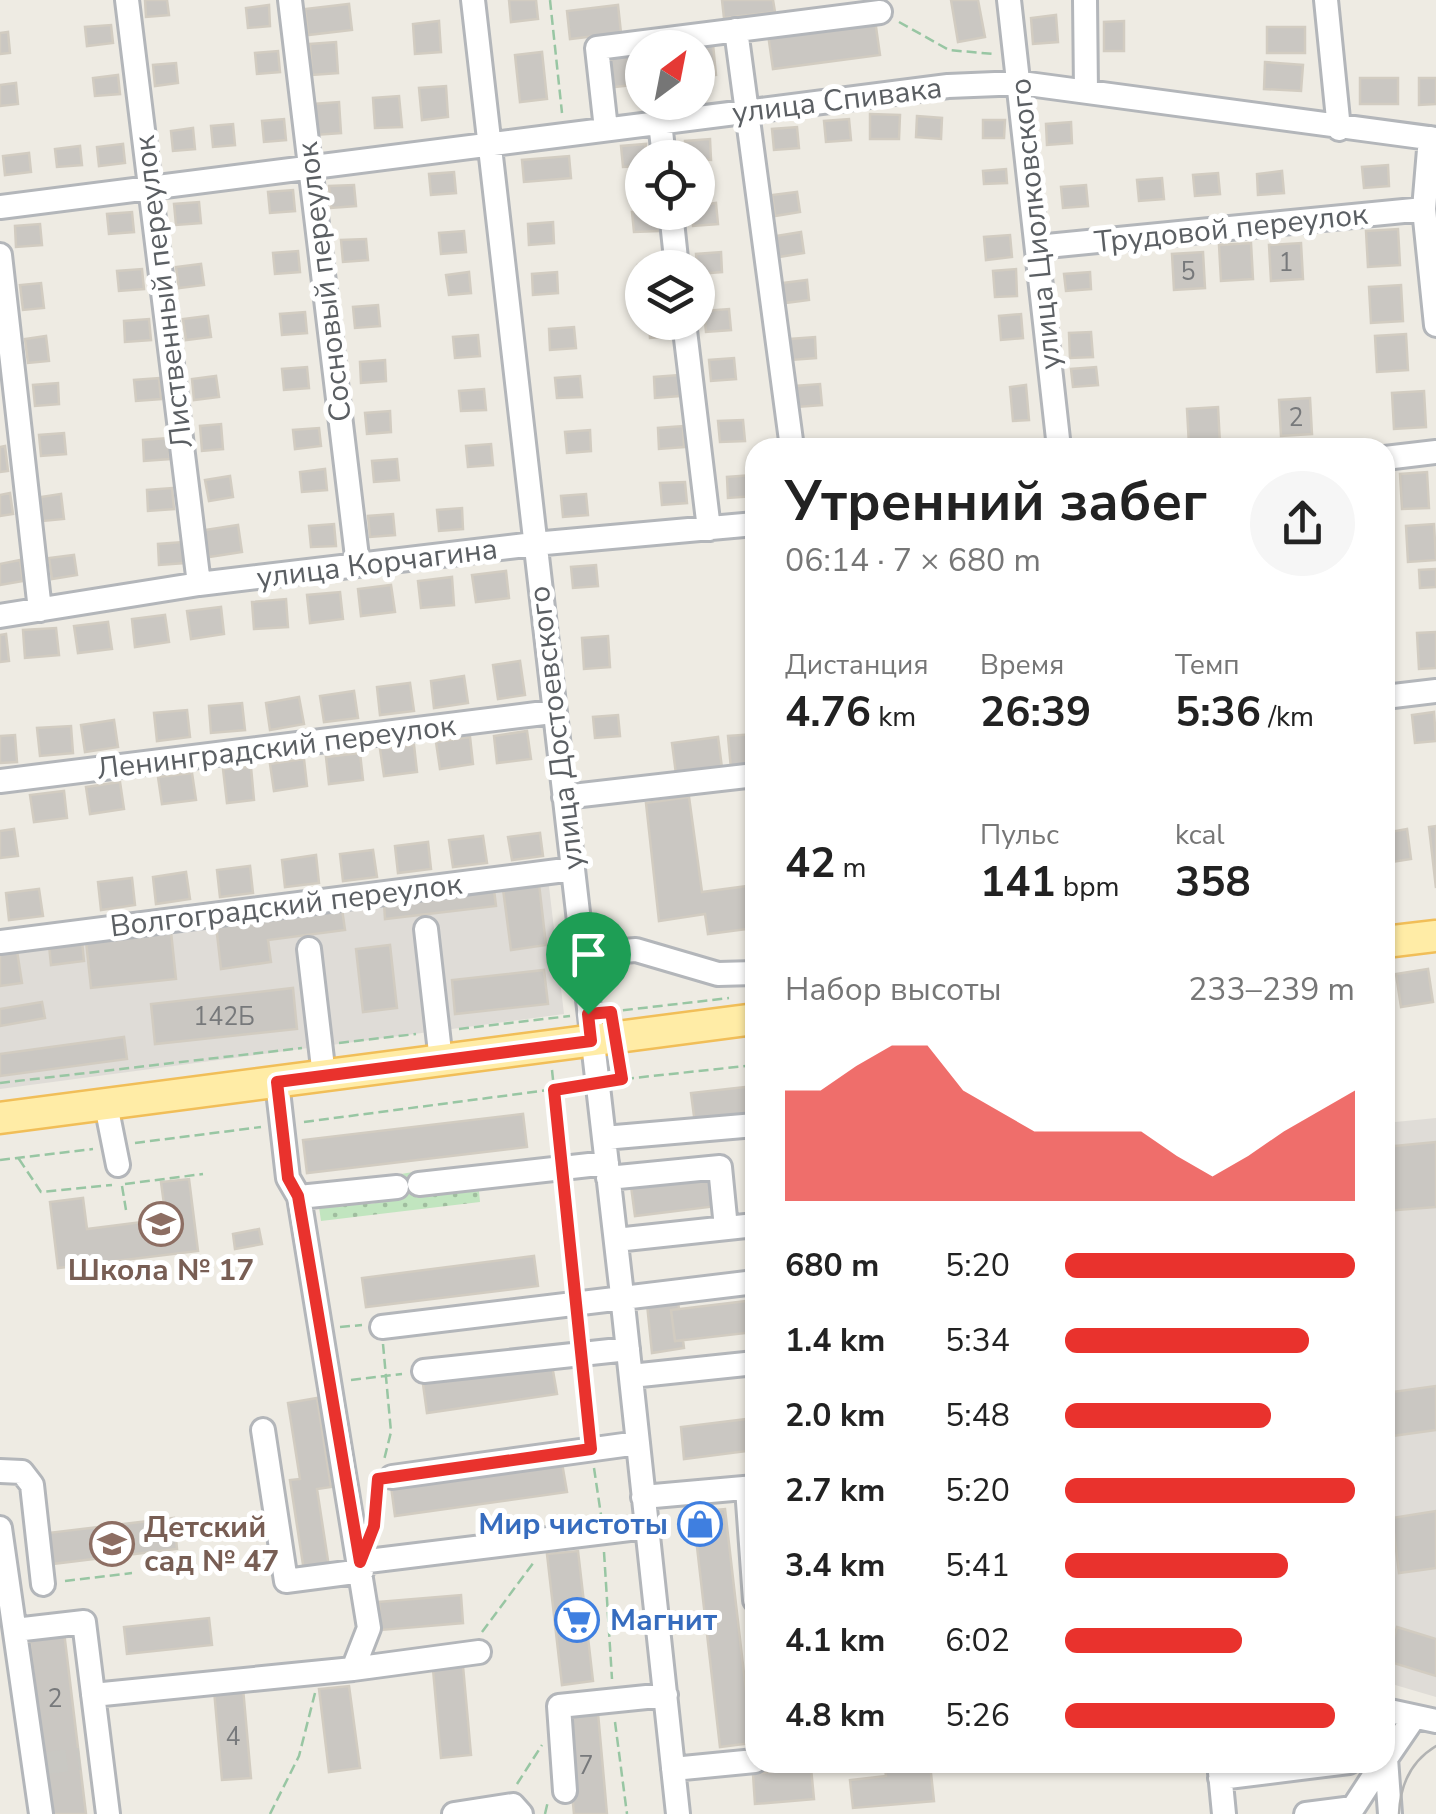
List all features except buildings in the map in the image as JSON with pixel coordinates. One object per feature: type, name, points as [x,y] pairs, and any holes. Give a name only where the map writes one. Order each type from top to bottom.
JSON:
[{"type":"main road","points":[[1395,941],[1436,936]]},
{"type":"main road","points":[[0,1118],[277,1082],[322,1061],[745,1008]]},
{"type":"street","name":"Лиственный переулок","points":[[127,0],[199,584]]},
{"type":"street","name":"Сосновый переулок","points":[[290,0],[358,565]]},
{"type":"street","name":"улица Достоевского","points":[[472,0],[582,954],[601,1026],[596,1083],[678,1814]]},
{"type":"street","name":"улица Циолковского","points":[[1010,0],[1058,438]]},
{"type":"street","points":[[1085,0],[1086,91]]},
{"type":"street","points":[[1326,0],[1338,129]]},
{"type":"street","points":[[606,128],[597,48],[736,30],[794,11],[880,12]]},
{"type":"street","points":[[736,30],[791,438]]},
{"type":"street","name":"улица Спивака","points":[[0,207],[948,86],[1021,83],[1433,139]]},
{"type":"street","points":[[660,122],[662,140]]},
{"type":"street","points":[[1433,139],[1424,209],[1436,325]]},
{"type":"street","name":"Трудовой переулок","points":[[1037,247],[1424,209]]},
{"type":"street","points":[[0,255],[40,610]]},
{"type":"street","points":[[686,340],[709,530]]},
{"type":"street","points":[[1395,457],[1436,452]]},
{"type":"street","name":"улица Корчагина","points":[[0,616],[199,584],[534,544],[745,525]]},
{"type":"street","points":[[1395,696],[1436,691]]},
{"type":"street","name":"Ленинградский переулок","points":[[0,781],[552,712]]},
{"type":"street","points":[[564,797],[745,775]]},
{"type":"street","name":"Волгоградский переулок","points":[[0,942],[573,869]]},
{"type":"street","points":[[426,929],[439,1046]]},
{"type":"street","points":[[309,949],[322,1061]]},
{"type":"street","points":[[582,954],[636,950],[718,974],[745,973]]},
{"type":"street","points":[[277,1082],[288,1178],[298,1196],[369,1628],[353,1669]]},
{"type":"street","points":[[106,1105],[118,1165]]},
{"type":"street","points":[[604,1138],[745,1126]]},
{"type":"street","points":[[298,1196],[562,1168],[720,1167],[726,1228]]},
{"type":"street","points":[[616,1240],[745,1226]]},
{"type":"street","points":[[382,1327],[745,1283]]},
{"type":"street","points":[[424,1371],[628,1349]]},
{"type":"street","points":[[631,1376],[745,1364]]},
{"type":"street","points":[[263,1430],[286,1581],[646,1527]]},
{"type":"street","points":[[386,1478],[638,1443]]},
{"type":"street","points":[[0,1470],[22,1472],[32,1485],[42,1584]]},
{"type":"street","points":[[643,1497],[745,1488]]},
{"type":"street","points":[[0,1528],[39,1764],[40,1814]]},
{"type":"street","points":[[15,1630],[84,1622],[94,1696],[90,1757],[108,1814]]},
{"type":"street","points":[[94,1696],[479,1652]]},
{"type":"street","points":[[565,1791],[559,1706],[666,1695]]},
{"type":"street","points":[[1395,1712],[1425,1720]]},
{"type":"street","points":[[1395,1750],[1425,1720]]},
{"type":"street","points":[[673,1769],[745,1762]]},
{"type":"street","points":[[1220,1773],[1224,1814]]},
{"type":"street","points":[[1306,1814],[1354,1811],[1377,1773]]},
{"type":"street","points":[[1386,1773],[1390,1814]]},
{"type":"street","points":[[454,1814],[517,1810]]},
{"type":"path","points":[[550,0],[564,134]]},
{"type":"path","points":[[880,12],[949,50],[1017,56]]},
{"type":"path","points":[[0,1083],[322,1061],[745,1008]]},
{"type":"path","points":[[601,1026],[622,1079]]},
{"type":"path","points":[[547,1033],[574,1302]]},
{"type":"path","points":[[18,1158],[41,1192],[118,1165],[282,1124],[745,1065]]},
{"type":"path","points":[[0,1160],[18,1158],[203,1174]]},
{"type":"path","points":[[118,1165],[126,1210]]},
{"type":"path","points":[[319,1330],[355,1324],[382,1327],[391,1432],[386,1478],[361,1567]]},
{"type":"path","points":[[578,1354],[603,1532],[613,1701],[627,1814]]},
{"type":"path","points":[[328,1383],[424,1371]]},
{"type":"path","points":[[449,1655],[460,1642],[484,1631],[549,1539]]},
{"type":"path","points":[[42,1584],[132,1573]]},
{"type":"path","points":[[270,1814],[299,1756],[320,1672]]},
{"type":"path","points":[[517,1810],[518,1780],[560,1719]]},
{"type":"shaded area","points":[[548,878],[564,1014],[0,1089],[0,947]]},
{"type":"shaded area","points":[[1436,1118],[1436,1697],[1395,1685],[1395,1122]]},
{"type":"green space","points":[[413,1172],[418,1197],[479,1191],[480,1202],[321,1221],[318,1200],[363,1195],[369,1204],[402,1199],[401,1174]]},
{"type":"tunnel","points":[[45,1763],[80,1759]]},
{"type":"tram line","points":[[1399,1814],[1408,1775],[1436,1746]]},
{"type":"place","name":"Школа № 17","points":[[161,1224]]},
{"type":"place","name":"Мир чистоты","points":[[700,1524]]},
{"type":"place","name":"Детский сад № 47","points":[[112,1544]]},
{"type":"place","name":"Магнит","points":[[577,1620]]},
{"type":"route","points":[[611,1012],[622,1079],[554,1090],[578,1354],[591,1449],[378,1479],[374,1526],[360,1562],[298,1196],[288,1178],[277,1082],[591,1041],[588,1014],[611,1012]]}]
